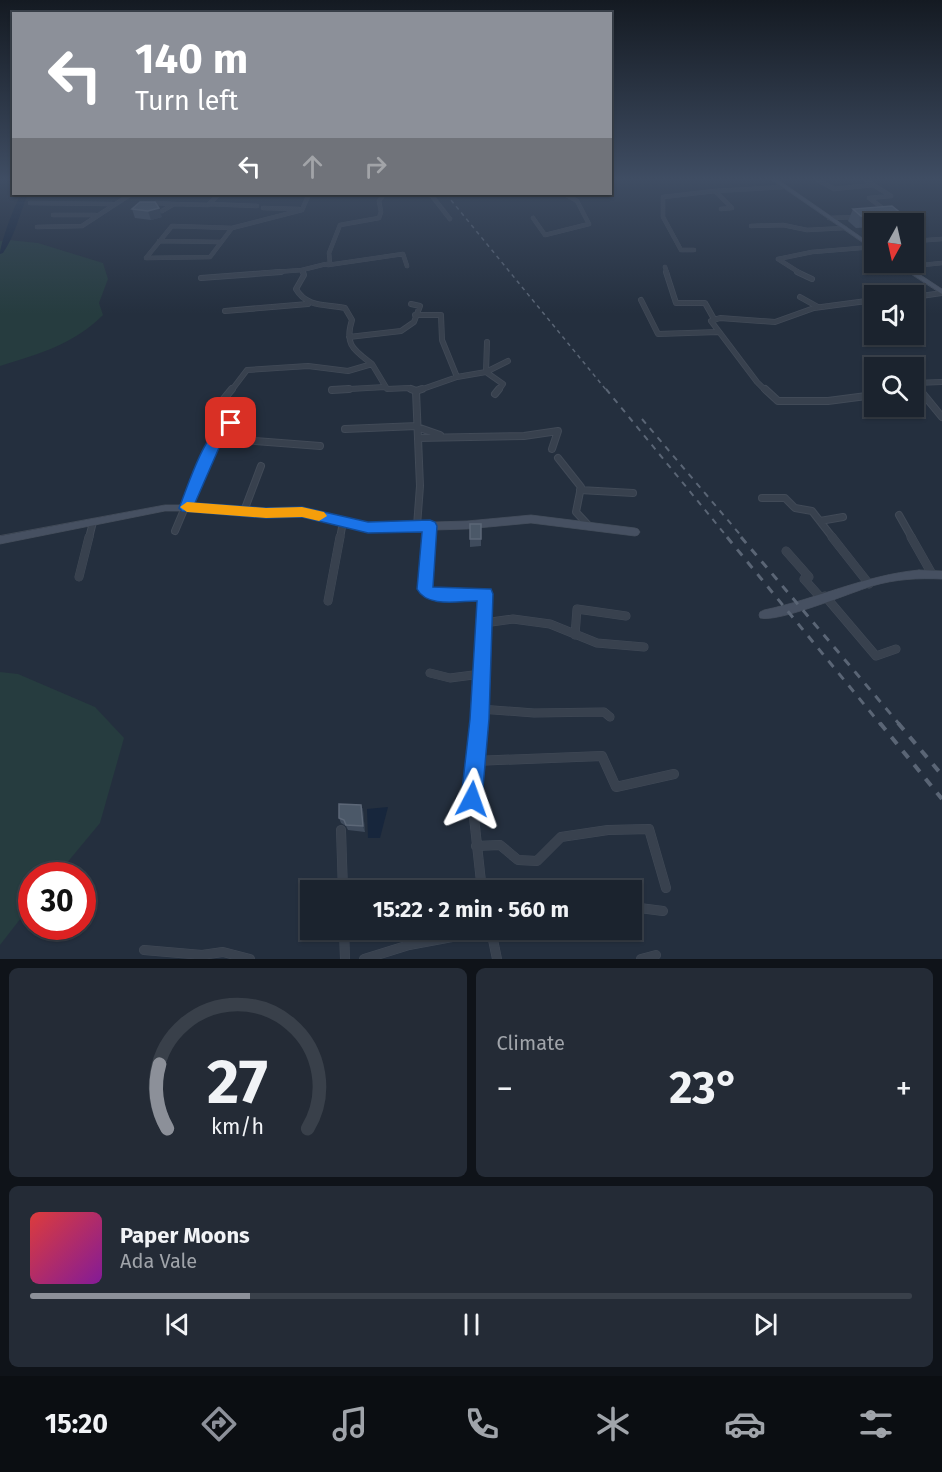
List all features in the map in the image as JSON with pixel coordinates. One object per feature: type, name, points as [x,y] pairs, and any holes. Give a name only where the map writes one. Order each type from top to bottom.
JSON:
[{"type":"main road","points":[[838,224],[864,240]]},
{"type":"main road","points":[[912,273],[942,292]]},
{"type":"main road","points":[[0,540],[143,510],[187,508],[302,512],[368,528],[531,519],[635,532]]},
{"type":"main road","points":[[764,615],[780,613],[823,597],[907,574],[937,574]]},
{"type":"street","points":[[37,227],[79,226],[82,224]]},
{"type":"street","points":[[231,228],[208,257],[146,258],[172,226],[231,228],[250,224]]},
{"type":"street","points":[[328,265],[340,225],[347,224]]},
{"type":"street","points":[[537,224],[545,235],[589,224]]},
{"type":"street","points":[[667,224],[681,250],[694,250]]},
{"type":"street","points":[[751,226],[783,225],[807,231],[845,228]]},
{"type":"street","points":[[924,240],[942,239]]},
{"type":"street","points":[[159,241],[220,242]]},
{"type":"street","points":[[812,279],[778,259],[864,246]]},
{"type":"street","points":[[201,278],[302,270],[404,254],[407,266]]},
{"type":"street","points":[[924,265],[942,263]]},
{"type":"street","points":[[665,267],[676,303],[705,303],[714,319]]},
{"type":"street","points":[[302,270],[304,275],[296,289],[301,300],[308,304]]},
{"type":"street","points":[[924,295],[942,292]]},
{"type":"street","points":[[800,297],[818,307]]},
{"type":"street","points":[[641,300],[658,334],[718,332]]},
{"type":"street","points":[[714,319],[775,322],[818,307],[864,301]]},
{"type":"street","points":[[225,311],[308,304],[328,304],[345,308],[352,320],[348,332],[352,349],[372,364],[383,379],[385,387]]},
{"type":"street","points":[[350,337],[400,331],[414,322],[420,306],[411,304]]},
{"type":"street","points":[[415,315],[441,315],[442,340],[457,377]]},
{"type":"street","points":[[714,319],[711,321],[718,332],[757,381],[778,401],[828,401],[864,396]]},
{"type":"street","points":[[486,372],[488,342]]},
{"type":"street","points":[[332,390],[385,387],[390,390],[409,388],[416,390],[457,377],[486,372],[508,362]]},
{"type":"street","points":[[175,531],[187,508],[208,453],[220,432],[231,423],[234,415],[223,400],[247,370],[310,366],[350,373],[372,364]]},
{"type":"street","points":[[486,372],[502,384],[495,394]]},
{"type":"street","points":[[924,383],[942,382]]},
{"type":"street","points":[[416,390],[420,486],[417,526]]},
{"type":"street","points":[[924,395],[942,417]]},
{"type":"street","points":[[345,429],[417,426],[440,436]]},
{"type":"street","points":[[418,438],[519,437],[558,431],[552,449]]},
{"type":"street","points":[[220,432],[255,441],[320,446]]},
{"type":"street","points":[[558,458],[580,487],[576,512],[590,527]]},
{"type":"street","points":[[244,511],[261,466]]},
{"type":"street","points":[[580,490],[633,493]]},
{"type":"street","points":[[762,498],[785,498],[795,508],[812,511],[869,584]]},
{"type":"street","points":[[899,515],[937,574]]},
{"type":"street","points":[[820,521],[843,517]]},
{"type":"street","points":[[79,577],[93,522]]},
{"type":"street","points":[[328,601],[344,522]]},
{"type":"street","points":[[430,526],[425,589],[430,594],[485,594],[480,708],[472,799],[481,880]]},
{"type":"street","points":[[786,551],[809,577],[804,579],[876,656],[896,649]]},
{"type":"street","points":[[574,635],[577,609],[626,616]]},
{"type":"street","points":[[484,623],[513,619],[550,624],[597,643],[644,647]]},
{"type":"street","points":[[430,673],[450,678],[481,674]]},
{"type":"street","points":[[480,708],[534,713],[604,712],[610,717]]},
{"type":"street","points":[[474,761],[602,756],[616,787],[674,774]]},
{"type":"street","points":[[476,846],[500,845],[518,860],[537,861],[561,837],[608,830],[649,829],[666,888]]},
{"type":"street","points":[[341,830],[343,880]]},
{"type":"street","points":[[642,908],[663,911]]},
{"type":"street","points":[[344,940],[345,959]]},
{"type":"street","points":[[364,959],[409,945],[436,940]]},
{"type":"street","points":[[493,940],[497,959]]},
{"type":"street","points":[[144,950],[202,955],[223,952],[250,959]]},
{"type":"street","points":[[641,959],[656,955]]},
{"type":"green space","points":[[0,241],[38,243],[103,263],[108,279],[99,303],[103,315],[92,325],[55,347],[0,366]]},
{"type":"green space","points":[[0,672],[18,674],[95,707],[124,738],[100,823],[68,862],[18,862],[18,922],[0,945]]},
{"type":"water","points":[[388,807],[380,838],[368,838],[367,809]]},
{"type":"building","points":[[470,524],[481,524],[481,539],[470,539]]},
{"type":"building","points":[[339,804],[361,805],[363,826],[346,825],[344,820],[339,818]]},
{"type":"waterway","points":[[0,251],[14,224]]},
{"type":"railway","points":[[470,224],[607,391]]},
{"type":"railway","points":[[606,389],[728,538]]},
{"type":"railway","points":[[642,419],[743,538]]},
{"type":"railway","points":[[727,537],[881,725]]},
{"type":"railway","points":[[741,537],[900,725]]},
{"type":"railway","points":[[880,723],[942,799]]},
{"type":"railway","points":[[898,723],[942,775]]},
{"type":"slow traffic","points":[[187,507],[266,513],[302,512],[319,516]]},
{"type":"route","points":[[231,423],[220,432],[208,453],[187,508],[266,513],[302,512],[368,528],[430,526],[425,589],[430,594],[485,594],[480,719],[475,747],[472,799]]}]
